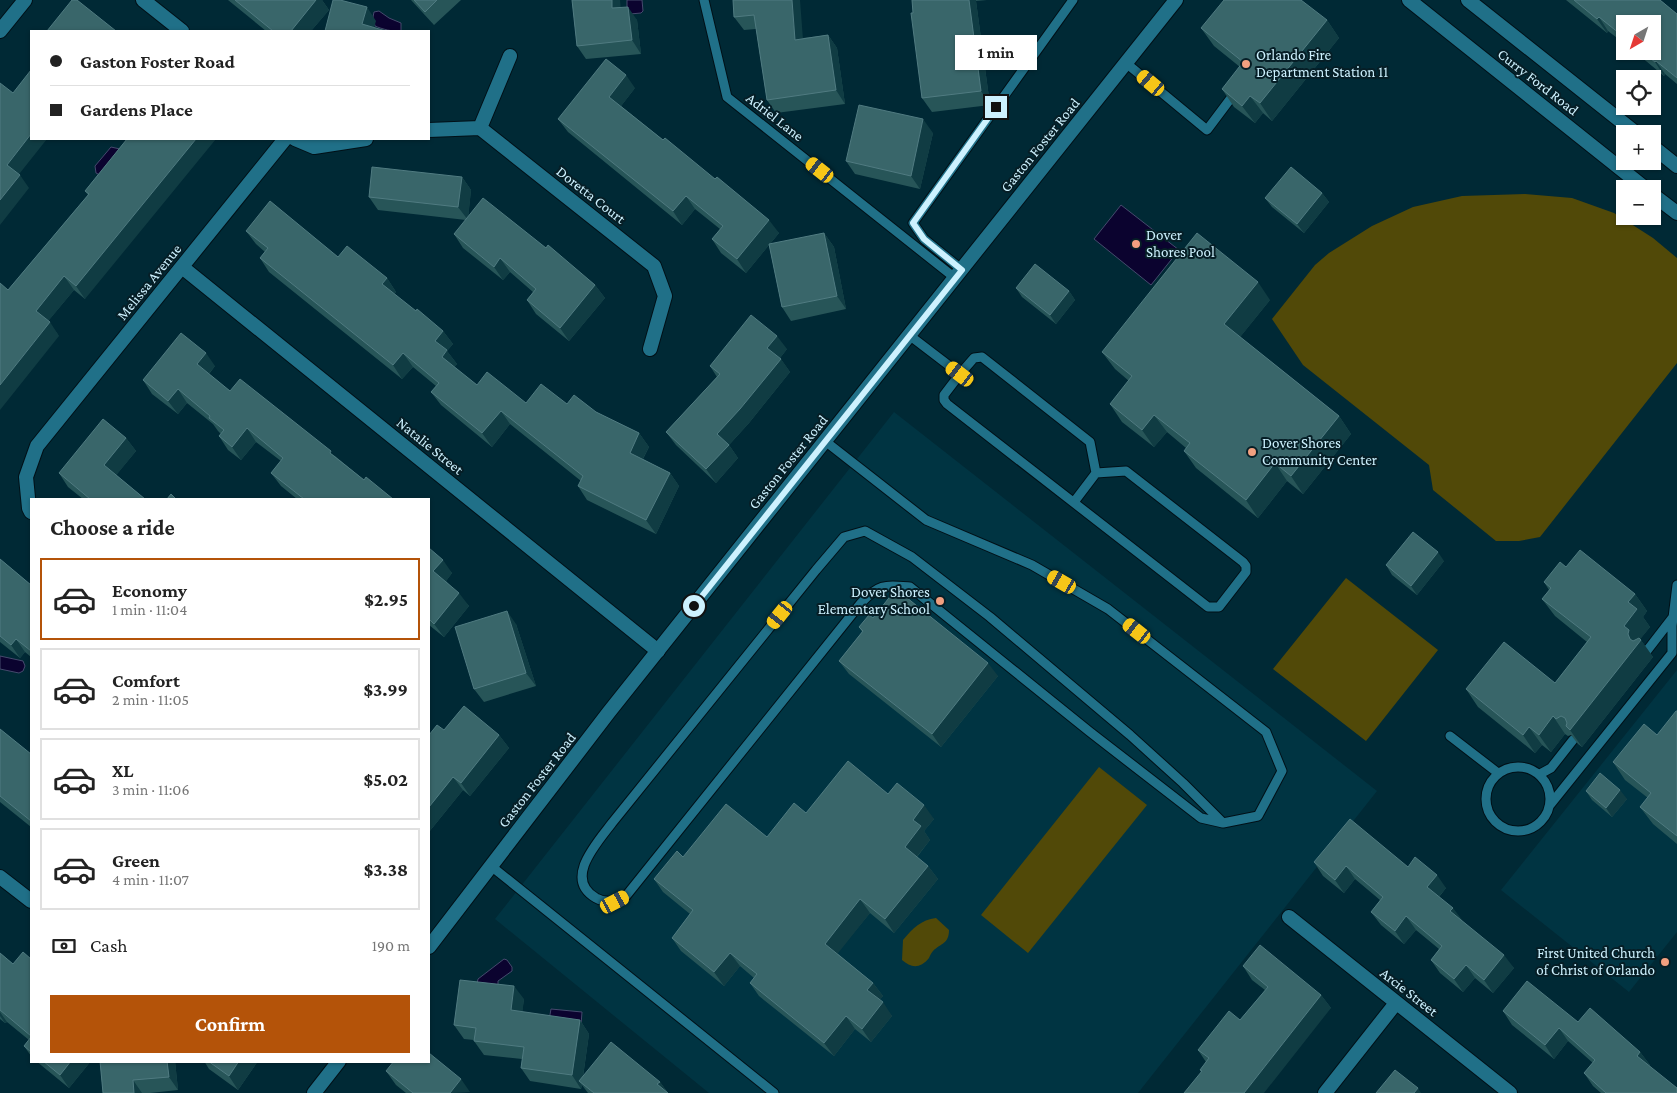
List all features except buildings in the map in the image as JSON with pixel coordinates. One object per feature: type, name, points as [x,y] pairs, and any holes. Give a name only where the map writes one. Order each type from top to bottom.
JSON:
[{"type":"street","points":[[0,31],[25,0]]},
{"type":"street","points":[[143,0],[181,30]]},
{"type":"street","name":"Gaston Foster Road","points":[[430,946],[658,651],[1176,0]]},
{"type":"street","name":"Curry Ford Road","points":[[1409,0],[1635,180]]},
{"type":"street","name":"Curry Ford Road","points":[[1468,0],[1626,125]]},
{"type":"street","points":[[430,130],[480,128],[510,56]]},
{"type":"street","name":"Doretta Court","points":[[480,128],[654,266],[665,296],[650,349]]},
{"type":"street","name":"Melissa Avenue","points":[[30,510],[26,478],[37,446],[284,140]]},
{"type":"street","points":[[297,140],[314,147],[360,140]]},
{"type":"street","points":[[1661,153],[1677,166]]},
{"type":"street","points":[[1661,201],[1677,213]]},
{"type":"street","name":"Natalie Street","points":[[182,267],[658,651]]},
{"type":"street","points":[[0,877],[30,900]]},
{"type":"street","name":"Arcie Street","points":[[1288,917],[1510,1093]]},
{"type":"street","points":[[1325,1093],[1396,1002]]},
{"type":"street","points":[[314,1093],[337,1063]]},
{"type":"lane","name":"Adriel Lane","points":[[704,0],[727,97],[897,231],[958,274]]},
{"type":"lane","points":[[958,274],[924,239],[913,223],[1073,0]]},
{"type":"lane","points":[[1126,62],[1207,130],[1231,98]]},
{"type":"lane","points":[[909,335],[960,374]]},
{"type":"lane","points":[[1074,502],[1096,473],[1090,442],[982,357],[974,358],[944,395],[944,400],[1074,502],[1208,607],[1219,607],[1246,572],[1246,566],[1243,562],[1126,471],[1096,473]]},
{"type":"lane","points":[[825,441],[926,520],[1032,565],[1108,609],[1266,732],[1282,771],[1258,816],[1223,823],[1201,818],[1090,732],[910,587],[890,585],[874,589],[861,603],[626,896],[615,902],[599,900],[587,892],[582,880],[582,867],[592,849],[612,823],[844,537],[865,531],[912,557],[990,617],[1130,735],[1183,783],[1223,823]]},
{"type":"lane","points":[[1550,805],[1672,653],[1673,617],[1677,585]]},
{"type":"lane","points":[[1646,652],[1673,617]]},
{"type":"lane","points":[[1450,736],[1498,773]]},
{"type":"lane","points":[[1540,774],[1551,768],[1573,740]]},
{"type":"lane","points":[[1519,766],[1530,768],[1540,774],[1547,783],[1551,794],[1547,814],[1532,828],[1512,830],[1503,827],[1495,821],[1489,812],[1486,802],[1487,792],[1491,782],[1498,773],[1508,768],[1519,766]]},
{"type":"lane","points":[[491,866],[774,1093]]},
{"type":"shaded area","points":[[627,0],[642,0],[643,11],[630,14],[627,11]]},
{"type":"shaded area","points":[[379,11],[401,23],[401,30],[388,30],[375,26],[374,12]]},
{"type":"shaded area","points":[[111,147],[120,149],[100,175],[96,173],[95,166]]},
{"type":"shaded area","points":[[1525,194],[1572,198],[1614,213],[1616,214],[1616,225],[1633,225],[1653,238],[1677,258],[1677,363],[1540,537],[1519,541],[1496,541],[1433,490],[1429,465],[1303,365],[1272,319],[1315,265],[1329,253],[1372,226],[1413,207],[1462,196]]},
{"type":"shaded area","name":"Dover Shores Pool","points":[[1121,205],[1179,250],[1151,285],[1094,239]]},
{"type":"shaded area","name":"Dover Shores Elementary School","points":[[894,412],[1377,791],[1138,1093],[709,1093],[495,919]]},
{"type":"shaded area","points":[[1346,578],[1438,650],[1366,741],[1273,669]]},
{"type":"shaded area","points":[[0,656],[23,661],[25,666],[23,671],[19,673],[0,669]]},
{"type":"shaded area","points":[[1677,670],[1677,932],[1629,992],[1501,890]]},
{"type":"shaded area","points":[[1099,767],[1147,805],[1028,953],[981,915]]},
{"type":"shaded area","points":[[936,918],[949,930],[946,941],[933,951],[926,962],[919,966],[905,963],[902,960],[903,940],[918,925]]},
{"type":"shaded area","points":[[504,959],[512,967],[512,971],[498,981],[498,985],[477,984],[478,979]]},
{"type":"shaded area","points":[[551,1009],[582,1012],[581,1025],[548,1026]]},
{"type":"place","name":"Orlando Fire Department Station 11","points":[[1246,64]]},
{"type":"place","name":"Dover Shores Pool","points":[[1136,244]]},
{"type":"place","name":"Dover Shores Community Center","points":[[1252,452]]},
{"type":"place","name":"Dover Shores Elementary School","points":[[940,601]]},
{"type":"place","name":"First United Church of Christ of Orlando","points":[[1665,962]]},
{"type":"route","points":[[694,606],[962,270],[924,239],[913,223],[996,107]]}]
